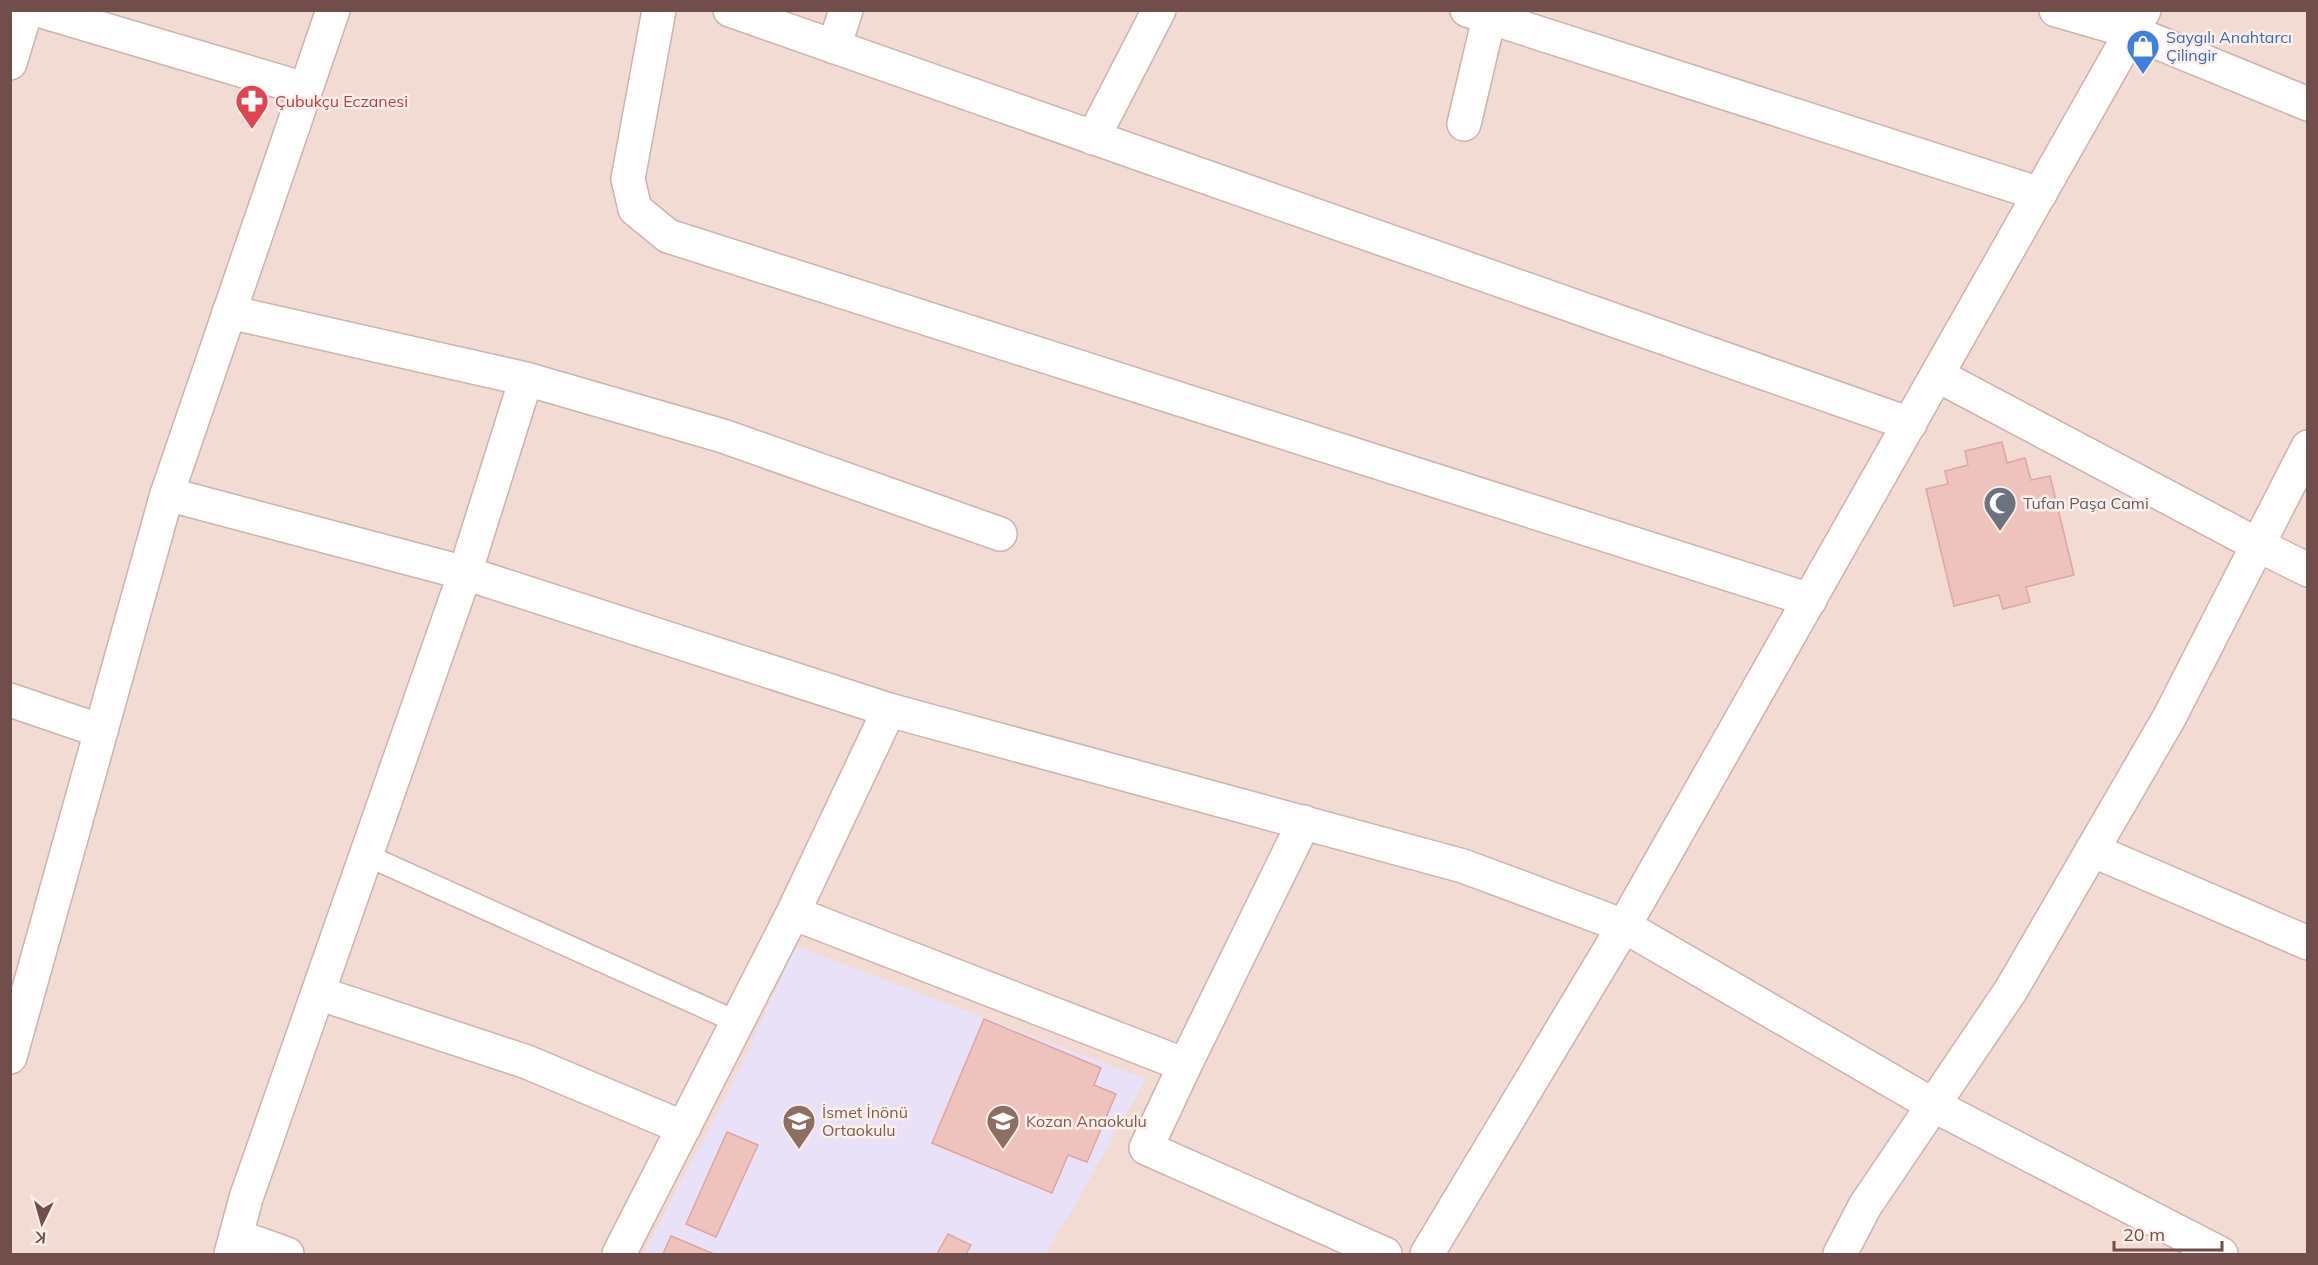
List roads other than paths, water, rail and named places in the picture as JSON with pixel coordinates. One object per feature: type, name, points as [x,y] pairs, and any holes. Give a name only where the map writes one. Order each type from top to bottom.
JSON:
[{"type":"street","points":[[10,63],[26,10]]},
{"type":"street","points":[[38,10],[305,89]]},
{"type":"street","points":[[10,1057],[167,494],[333,10]]},
{"type":"street","points":[[659,10],[628,179],[635,210],[668,236],[1810,600]]},
{"type":"street","points":[[730,10],[1910,424]]},
{"type":"street","points":[[834,47],[846,10]]},
{"type":"street","points":[[1093,138],[1160,10]]},
{"type":"street","points":[[2056,10],[2138,21],[2307,104]]},
{"type":"street","points":[[1464,124],[1478,14],[2040,194]]},
{"type":"street","points":[[1427,1254],[1624,926],[2138,21]]},
{"type":"street","points":[[229,312],[526,380],[723,436],[1000,534]]},
{"type":"street","points":[[1938,375],[2307,570]]},
{"type":"street","points":[[287,1254],[234,1245],[246,1198],[465,573],[526,380]]},
{"type":"street","points":[[1840,1254],[1865,1206],[2011,990],[2169,718],[2307,447]]},
{"type":"street","points":[[167,494],[465,573],[889,710],[1463,866],[1624,926],[1933,1105],[2221,1254]]},
{"type":"street","points":[[10,700],[101,731]]},
{"type":"street","points":[[619,1254],[793,913],[889,710]]},
{"type":"street","points":[[1304,822],[1146,1148],[1385,1254]]},
{"type":"street","points":[[2092,850],[2307,943]]},
{"type":"street","points":[[793,913],[1185,1065]]},
{"type":"street","points":[[318,993],[527,1062],[684,1128]]},
{"type":"lane","points":[[366,855],[737,1022]]},
{"type":"place","name":"Saygılı Anahtarcı Çilingir","points":[[2143,75]]},
{"type":"place","name":"Çubukçu Eczanesi","points":[[252,130]]},
{"type":"place","name":"Tufan Paşa Cami","points":[[2000,532]]},
{"type":"place","name":"İsmet İnönü Ortaokulu","points":[[799,1150]]},
{"type":"place","name":"Kozan Anaokulu","points":[[1003,1150]]}]
